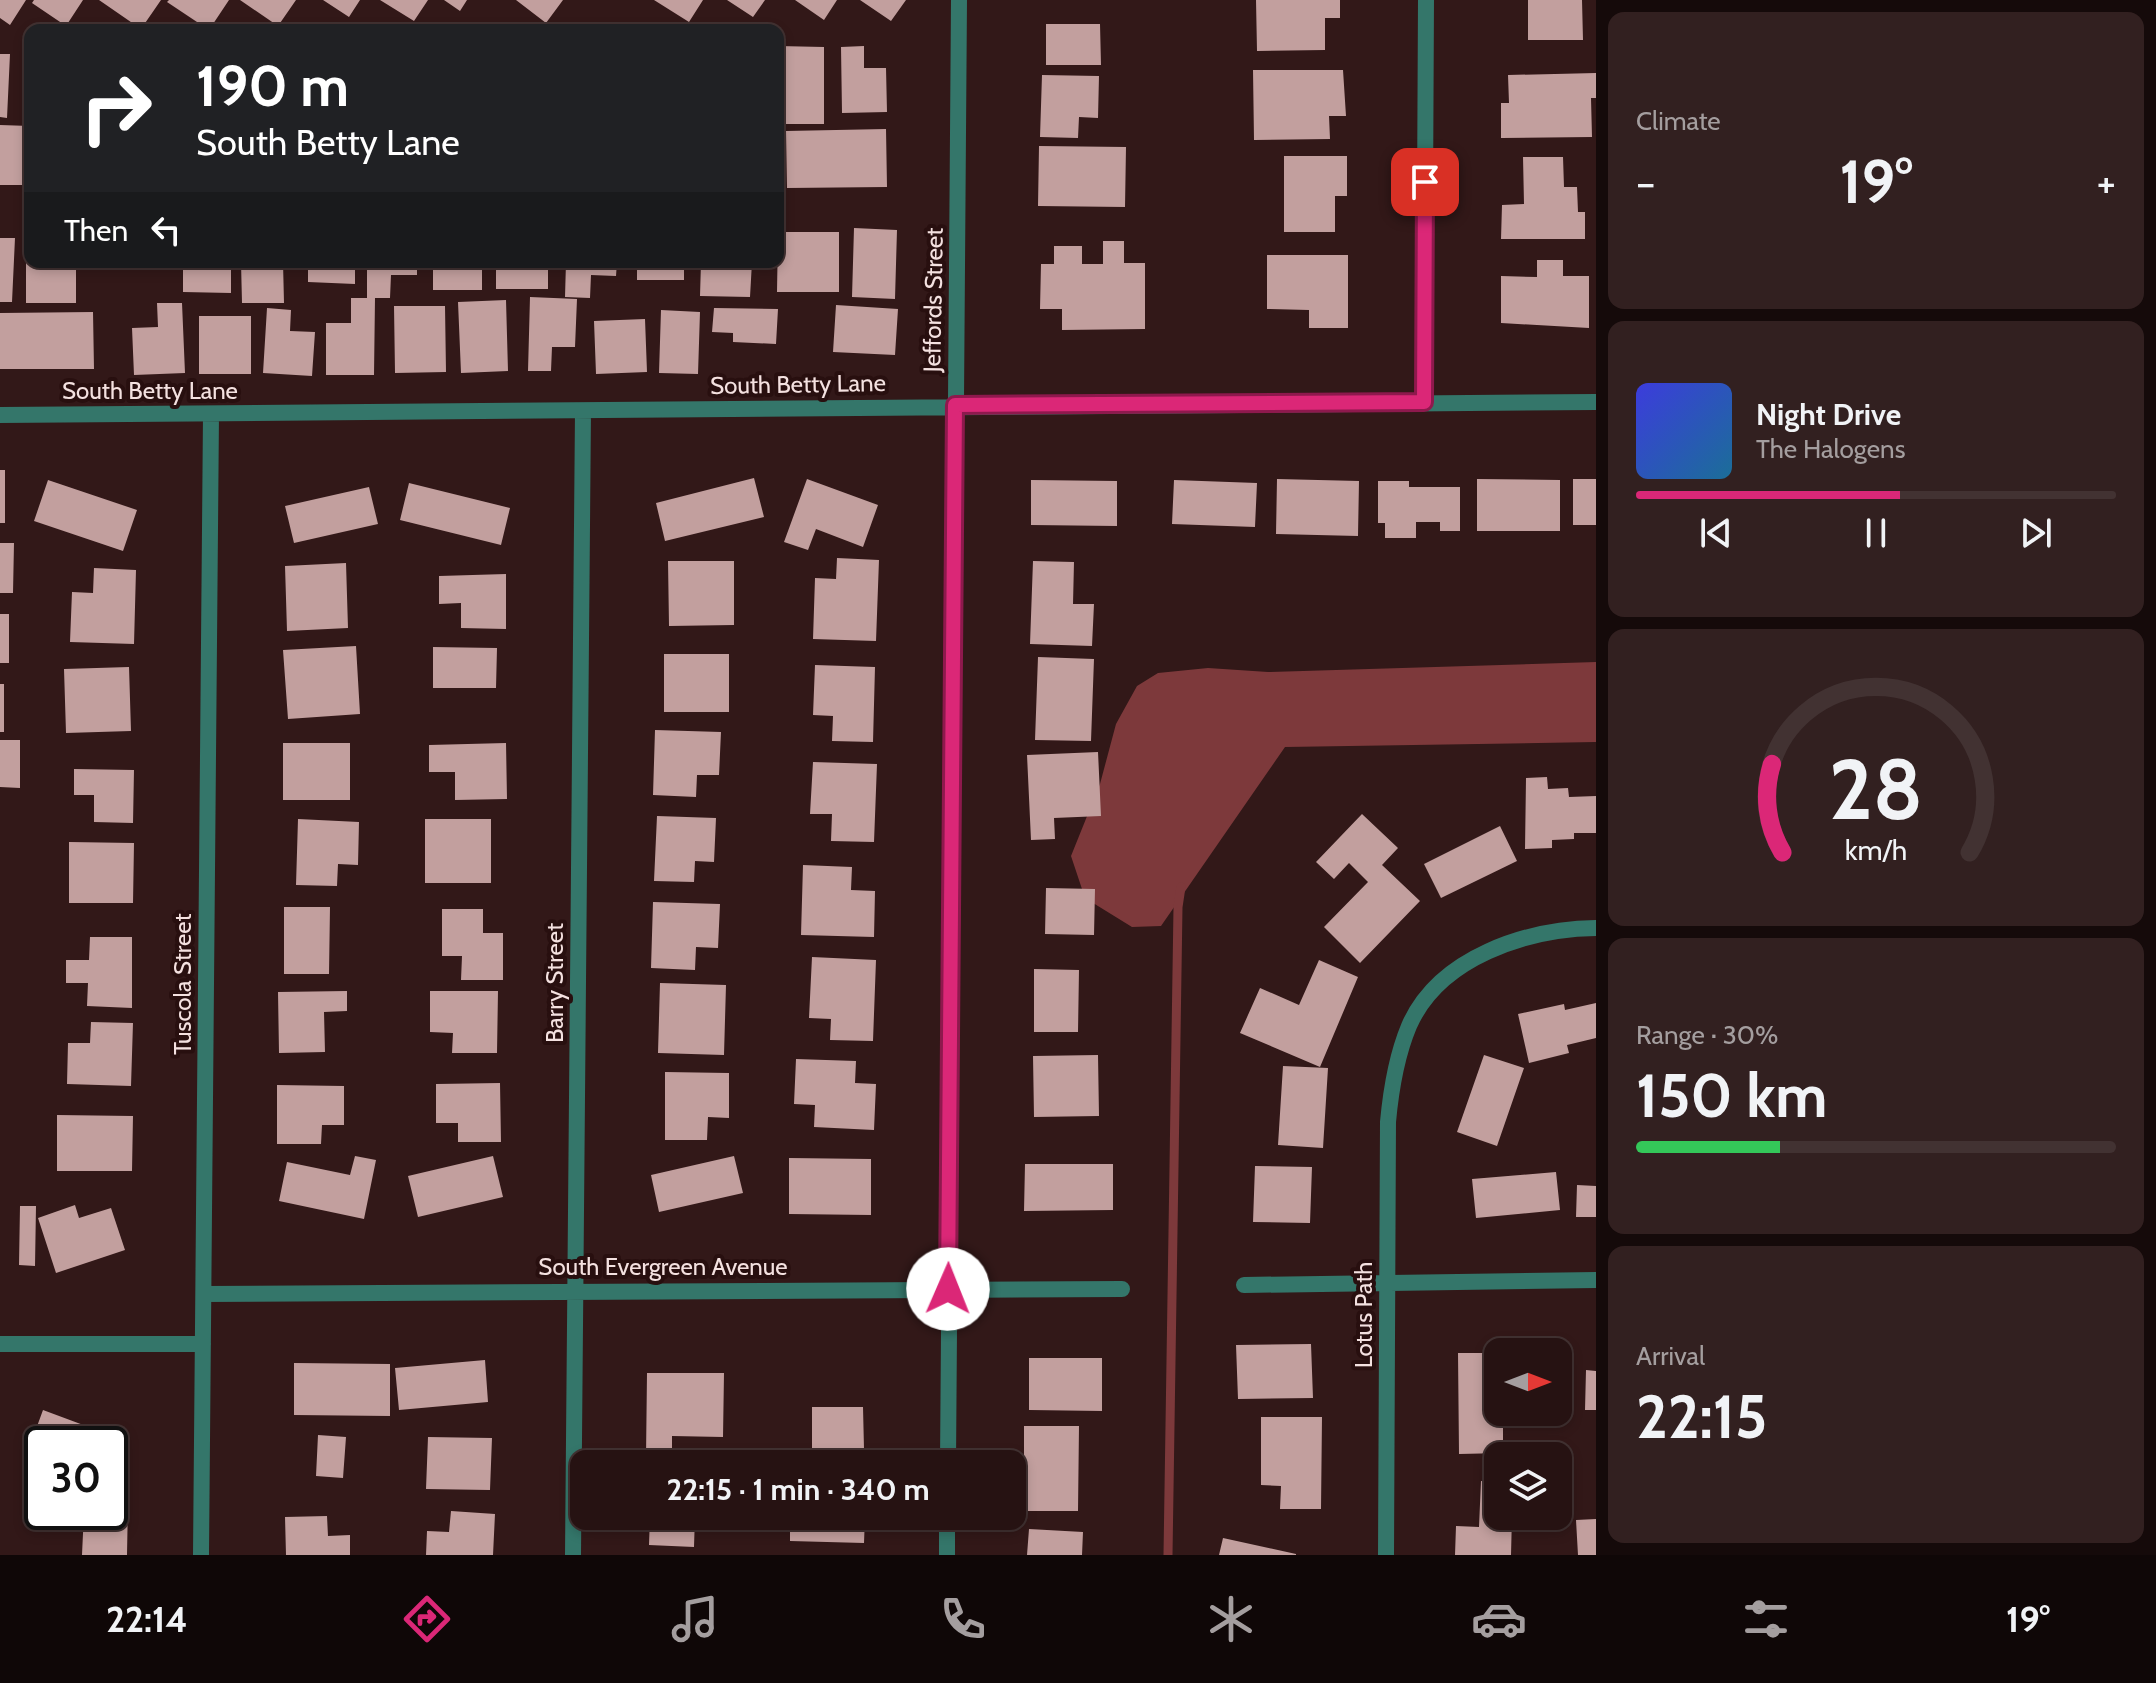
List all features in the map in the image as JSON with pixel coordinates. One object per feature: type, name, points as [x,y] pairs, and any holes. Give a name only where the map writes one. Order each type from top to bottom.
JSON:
[{"type":"street","name":"Jeffords Street","points":[[948,1450],[959,0]]},
{"type":"street","points":[[1424,402],[1426,0]]},
{"type":"street","name":"South Betty Lane","points":[[0,415],[1596,402]]},
{"type":"street","name":"Barry Street","points":[[573,1555],[583,411]]},
{"type":"street","name":"Tuscola Street","points":[[201,1555],[211,414]]},
{"type":"street","name":"Lotus Path","points":[[1386,1555],[1388,1122],[1393,1076],[1410,1023],[1442,980],[1511,940],[1572,928],[1596,928]]},
{"type":"street","points":[[1244,1285],[1596,1280]]},
{"type":"street","name":"South Evergreen Avenue","points":[[204,1294],[1122,1289]]},
{"type":"street","points":[[8,1344],[203,1344]]},
{"type":"street","points":[[947,1530],[947,1555]]},
{"type":"shaded area","points":[[1596,662],[1596,742],[1285,747],[1161,926],[1132,927],[1085,898],[1071,856],[1100,784],[1116,724],[1137,686],[1158,673],[1208,668],[1268,672]]},
{"type":"building","points":[[0,0],[26,0],[10,25],[0,18]]},
{"type":"building","points":[[34,0],[83,0],[67,24],[32,3]]},
{"type":"building","points":[[99,0],[161,0],[144,24],[134,24]]},
{"type":"building","points":[[229,0],[213,24],[200,24],[167,2]]},
{"type":"building","points":[[240,0],[296,0],[279,24]]},
{"type":"building","points":[[323,0],[360,0],[349,17]]},
{"type":"building","points":[[380,0],[428,0],[414,21]]},
{"type":"building","points":[[444,0],[467,0],[460,11]]},
{"type":"building","points":[[516,0],[563,0],[546,23]]},
{"type":"building","points":[[654,0],[703,0],[689,22]]},
{"type":"building","points":[[727,0],[765,0],[753,17]]},
{"type":"building","points":[[795,0],[837,0],[824,20]]},
{"type":"building","points":[[860,0],[906,0],[891,21]]},
{"type":"building","points":[[1256,0],[1340,0],[1340,18],[1325,18],[1325,50],[1257,51]]},
{"type":"building","points":[[1528,0],[1582,0],[1583,40],[1528,40]]},
{"type":"building","points":[[1046,24],[1100,24],[1101,65],[1046,65]]},
{"type":"building","points":[[784,46],[824,47],[824,124],[784,124]]},
{"type":"building","points":[[864,46],[864,68],[886,68],[887,112],[842,113],[841,47]]},
{"type":"building","points":[[0,54],[10,54],[7,118],[0,117]]},
{"type":"building","points":[[1253,70],[1343,70],[1346,116],[1329,116],[1330,139],[1254,140]]},
{"type":"building","points":[[1596,73],[1596,98],[1591,98],[1592,137],[1501,138],[1501,103],[1509,103],[1508,75]]},
{"type":"building","points":[[1042,75],[1099,76],[1098,118],[1079,117],[1078,138],[1040,137]]},
{"type":"building","points":[[0,125],[24,126],[24,185],[0,185]]},
{"type":"building","points":[[886,129],[887,187],[787,188],[786,131]]},
{"type":"building","points":[[1039,146],[1126,147],[1125,207],[1038,206]]},
{"type":"building","points":[[1284,156],[1347,156],[1347,196],[1335,196],[1335,232],[1284,232]]},
{"type":"building","points":[[1523,157],[1563,157],[1564,187],[1577,187],[1578,212],[1585,212],[1585,239],[1501,239],[1502,205],[1524,204]]},
{"type":"building","points":[[854,228],[897,230],[895,299],[852,297]]},
{"type":"building","points":[[784,232],[839,232],[839,292],[777,292],[777,268],[784,268]]},
{"type":"building","points":[[0,238],[15,238],[12,302],[0,302]]},
{"type":"building","points":[[1103,241],[1124,241],[1124,263],[1145,263],[1145,329],[1062,330],[1062,309],[1040,309],[1041,264],[1054,264],[1054,246],[1082,246],[1082,264],[1103,264]]},
{"type":"building","points":[[1267,255],[1348,255],[1348,328],[1309,328],[1309,310],[1267,309]]},
{"type":"building","points":[[1537,260],[1563,260],[1563,276],[1589,276],[1589,328],[1501,323],[1501,276],[1537,277]]},
{"type":"building","points":[[26,268],[76,268],[76,303],[26,303]]},
{"type":"building","points":[[183,268],[231,268],[231,293],[183,292]]},
{"type":"building","points":[[241,268],[283,268],[284,303],[242,303]]},
{"type":"building","points":[[308,268],[355,268],[355,284],[308,282]]},
{"type":"building","points":[[367,268],[417,268],[417,275],[391,275],[390,298],[375,298],[374,375],[326,375],[326,323],[351,323],[351,298],[367,298]]},
{"type":"building","points":[[433,268],[482,268],[482,290],[433,290]]},
{"type":"building","points":[[496,268],[548,268],[548,289],[496,289]]},
{"type":"building","points":[[566,268],[617,268],[616,276],[591,275],[590,298],[565,297]]},
{"type":"building","points":[[637,268],[684,268],[684,280],[637,280]]},
{"type":"building","points":[[701,268],[752,268],[750,297],[700,296]]},
{"type":"building","points":[[530,297],[577,299],[575,347],[552,347],[551,371],[528,371]]},
{"type":"building","points":[[506,300],[508,371],[461,373],[458,302]]},
{"type":"building","points":[[157,303],[182,303],[185,373],[134,375],[132,328],[158,327]]},
{"type":"building","points":[[836,305],[898,309],[895,355],[833,352]]},
{"type":"building","points":[[394,306],[445,306],[446,372],[395,373]]},
{"type":"building","points":[[267,308],[291,310],[290,331],[315,332],[312,376],[263,373]]},
{"type":"building","points":[[714,308],[778,309],[776,344],[733,342],[733,333],[712,332]]},
{"type":"building","points":[[661,310],[700,312],[698,374],[659,373]]},
{"type":"building","points":[[93,312],[94,369],[0,369],[0,313]]},
{"type":"building","points":[[199,316],[251,316],[251,374],[199,374]]},
{"type":"building","points":[[645,319],[647,372],[596,374],[594,321]]},
{"type":"building","points":[[0,470],[5,470],[5,523],[0,523]]},
{"type":"building","points":[[754,478],[764,517],[665,541],[656,503]]},
{"type":"building","points":[[807,479],[878,505],[863,547],[816,529],[808,550],[784,542]]},
{"type":"building","points":[[1277,479],[1359,481],[1358,536],[1276,534]]},
{"type":"building","points":[[1477,479],[1560,480],[1560,531],[1477,531]]},
{"type":"building","points":[[1573,479],[1596,479],[1596,525],[1573,525]]},
{"type":"building","points":[[48,480],[137,510],[123,551],[34,521]]},
{"type":"building","points":[[1031,480],[1117,481],[1117,526],[1031,525]]},
{"type":"building","points":[[1174,480],[1257,483],[1255,527],[1172,524]]},
{"type":"building","points":[[1378,481],[1409,481],[1409,487],[1460,487],[1460,531],[1440,531],[1440,522],[1416,522],[1416,538],[1385,538],[1385,523],[1378,523]]},
{"type":"building","points":[[409,483],[510,508],[501,545],[400,520]]},
{"type":"building","points":[[369,487],[378,524],[294,543],[285,506]]},
{"type":"building","points":[[0,543],[14,543],[13,593],[0,593]]},
{"type":"building","points":[[837,558],[879,560],[876,641],[813,639],[815,578],[836,579]]},
{"type":"building","points":[[668,561],[734,561],[734,625],[669,626]]},
{"type":"building","points":[[1033,561],[1074,562],[1073,604],[1094,604],[1092,646],[1030,644]]},
{"type":"building","points":[[346,563],[348,628],[287,631],[285,566]]},
{"type":"building","points":[[94,568],[136,570],[134,644],[70,642],[72,592],[93,593]]},
{"type":"building","points":[[506,574],[506,629],[461,628],[461,603],[439,604],[439,576]]},
{"type":"building","points":[[0,614],[9,614],[9,663],[0,663]]},
{"type":"building","points":[[356,646],[360,714],[288,719],[283,650]]},
{"type":"building","points":[[433,647],[497,648],[496,688],[433,688]]},
{"type":"building","points":[[664,654],[729,654],[729,712],[664,712]]},
{"type":"building","points":[[1038,657],[1094,659],[1091,741],[1035,740]]},
{"type":"building","points":[[815,665],[875,667],[873,742],[832,741],[833,716],[813,715]]},
{"type":"building","points":[[129,667],[131,731],[66,733],[64,669]]},
{"type":"building","points":[[0,684],[4,684],[4,732],[0,732]]},
{"type":"building","points":[[655,730],[721,732],[719,775],[697,775],[696,797],[653,795]]},
{"type":"building","points":[[0,740],[20,740],[20,788],[0,787]]},
{"type":"building","points":[[283,743],[350,743],[350,800],[283,800]]},
{"type":"building","points":[[506,743],[507,799],[455,800],[455,772],[429,772],[429,745]]},
{"type":"building","points":[[1098,752],[1101,816],[1054,818],[1055,839],[1031,840],[1027,755]]},
{"type":"building","points":[[813,762],[877,764],[874,842],[831,841],[832,814],[810,814]]},
{"type":"building","points":[[74,769],[134,770],[133,823],[94,822],[94,795],[74,795]]},
{"type":"building","points":[[1547,777],[1548,789],[1568,788],[1569,797],[1596,796],[1596,833],[1574,833],[1574,839],[1552,840],[1552,848],[1525,849],[1526,778]]},
{"type":"building","points":[[1362,814],[1398,848],[1382,865],[1420,901],[1360,963],[1324,927],[1368,882],[1349,863],[1334,879],[1316,862]]},
{"type":"building","points":[[657,816],[716,818],[714,862],[695,861],[694,882],[654,881]]},
{"type":"building","points":[[298,819],[359,822],[358,865],[338,864],[337,886],[296,885]]},
{"type":"building","points":[[425,819],[491,819],[491,883],[425,883]]},
{"type":"building","points":[[1500,826],[1517,861],[1441,898],[1424,864]]},
{"type":"building","points":[[69,842],[134,843],[133,903],[69,903]]},
{"type":"building","points":[[803,865],[852,867],[851,890],[875,891],[874,937],[801,935]]},
{"type":"building","points":[[1046,888],[1095,889],[1094,935],[1045,934]]},
{"type":"building","points":[[653,902],[720,904],[718,948],[696,947],[695,970],[651,968]]},
{"type":"building","points":[[284,907],[330,907],[329,974],[284,974]]},
{"type":"building","points":[[442,909],[483,909],[483,933],[503,933],[503,980],[461,980],[462,956],[442,956]]},
{"type":"building","points":[[90,937],[132,937],[132,1008],[87,1006],[88,983],[66,983],[66,960],[89,960]]},
{"type":"building","points":[[812,957],[876,960],[873,1041],[830,1040],[831,1019],[809,1018]]},
{"type":"building","points":[[1319,960],[1358,977],[1320,1067],[1240,1033],[1260,988],[1299,1005]]},
{"type":"building","points":[[1034,969],[1079,970],[1078,1032],[1034,1032]]},
{"type":"building","points":[[660,983],[726,985],[724,1055],[658,1053]]},
{"type":"building","points":[[347,991],[347,1011],[324,1012],[325,1052],[279,1053],[278,992]]},
{"type":"building","points":[[430,991],[498,991],[497,1053],[452,1053],[453,1033],[430,1032]]},
{"type":"building","points":[[1596,1003],[1596,1038],[1567,1045],[1569,1053],[1529,1063],[1518,1014],[1564,1004],[1565,1010]]},
{"type":"building","points":[[91,1022],[133,1023],[131,1086],[67,1084],[68,1043],[90,1043]]},
{"type":"building","points":[[1098,1055],[1099,1116],[1034,1117],[1033,1056]]},
{"type":"building","points":[[1484,1055],[1524,1068],[1497,1146],[1457,1132]]},
{"type":"building","points":[[796,1059],[856,1061],[855,1083],[876,1084],[874,1130],[814,1127],[815,1105],[794,1104]]},
{"type":"building","points":[[1283,1066],[1328,1068],[1323,1148],[1278,1145]]},
{"type":"building","points":[[665,1072],[729,1073],[729,1118],[708,1117],[707,1140],[665,1140]]},
{"type":"building","points":[[500,1083],[501,1142],[458,1142],[458,1123],[436,1123],[436,1084]]},
{"type":"building","points":[[277,1085],[344,1086],[344,1125],[322,1125],[321,1144],[277,1144]]},
{"type":"building","points":[[57,1115],[133,1116],[132,1171],[57,1171]]},
{"type":"building","points":[[355,1156],[376,1160],[364,1219],[279,1201],[287,1162],[350,1175]]},
{"type":"building","points":[[493,1156],[503,1197],[418,1217],[408,1176]]},
{"type":"building","points":[[734,1156],[743,1193],[659,1212],[651,1175]]},
{"type":"building","points":[[789,1158],[871,1159],[871,1215],[789,1214]]},
{"type":"building","points":[[1025,1164],[1113,1164],[1113,1210],[1024,1211]]},
{"type":"building","points":[[1255,1166],[1312,1167],[1310,1223],[1253,1222]]},
{"type":"building","points":[[1556,1172],[1560,1210],[1476,1218],[1472,1179]]},
{"type":"building","points":[[1577,1185],[1596,1186],[1596,1217],[1576,1217]]},
{"type":"building","points":[[75,1205],[79,1218],[111,1208],[125,1250],[56,1273],[38,1218]]},
{"type":"building","points":[[20,1206],[36,1206],[35,1266],[19,1265]]},
{"type":"building","points":[[1311,1344],[1313,1398],[1238,1399],[1236,1345]]},
{"type":"building","points":[[1458,1353],[1484,1353],[1484,1426],[1503,1426],[1503,1442],[1484,1442],[1484,1453],[1459,1454]]},
{"type":"building","points":[[1029,1358],[1102,1358],[1102,1411],[1029,1410]]},
{"type":"building","points":[[485,1360],[488,1402],[399,1410],[395,1368]]},
{"type":"building","points":[[294,1363],[390,1364],[390,1416],[294,1415]]},
{"type":"building","points":[[1586,1370],[1596,1371],[1596,1410],[1585,1410]]},
{"type":"building","points":[[647,1373],[724,1373],[723,1437],[672,1436],[672,1450],[646,1450]]},
{"type":"building","points":[[812,1407],[863,1407],[864,1449],[812,1449]]},
{"type":"building","points":[[43,1410],[86,1426],[37,1426]]},
{"type":"building","points":[[1261,1417],[1322,1417],[1321,1509],[1280,1509],[1281,1486],[1261,1485]]},
{"type":"building","points":[[1024,1426],[1079,1426],[1078,1511],[1026,1511]]},
{"type":"building","points":[[318,1435],[346,1437],[343,1478],[316,1476]]},
{"type":"building","points":[[428,1437],[492,1438],[490,1490],[426,1489]]},
{"type":"building","points":[[1481,1481],[1484,1481],[1484,1530],[1512,1530],[1511,1555],[1455,1555],[1456,1526],[1479,1527]]},
{"type":"building","points":[[451,1511],[495,1514],[493,1555],[426,1555],[427,1531],[449,1532]]},
{"type":"building","points":[[327,1516],[328,1536],[350,1535],[350,1555],[286,1555],[285,1517]]},
{"type":"building","points":[[1596,1519],[1596,1555],[1578,1555],[1576,1520]]},
{"type":"building","points":[[1029,1529],[1083,1532],[1082,1555],[1027,1555]]},
{"type":"building","points":[[83,1530],[127,1530],[127,1555],[82,1555]]},
{"type":"building","points":[[650,1530],[695,1530],[694,1547],[649,1545]]},
{"type":"building","points":[[790,1530],[864,1530],[864,1543],[790,1541]]},
{"type":"building","points":[[1223,1538],[1296,1554],[1296,1555],[1219,1555]]},
{"type":"waterway","points":[[1168,1555],[1178,907],[1181,887]]},
{"type":"route","points":[[948,1289],[955,405],[1424,402],[1425,182]]}]
